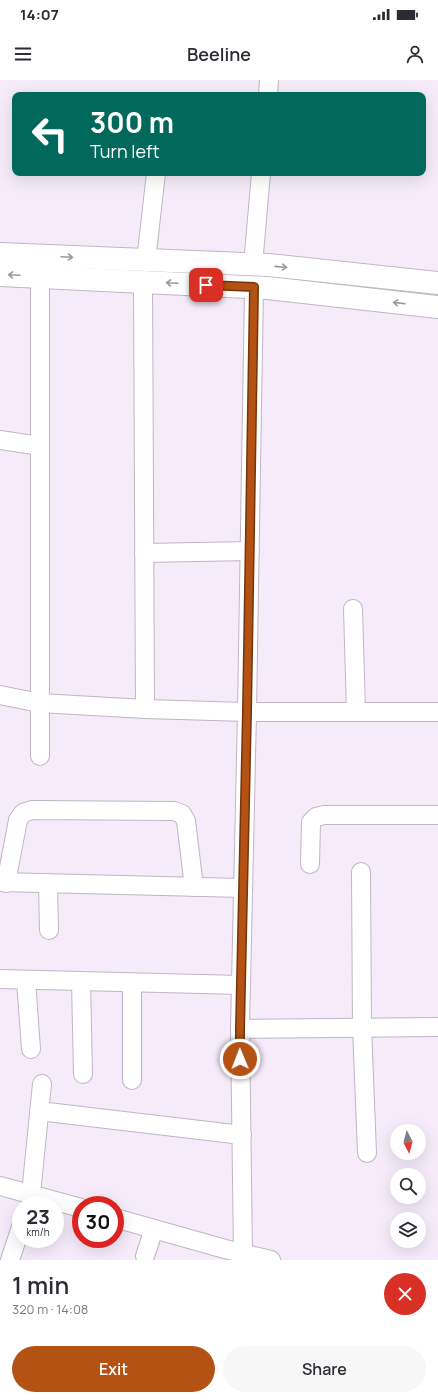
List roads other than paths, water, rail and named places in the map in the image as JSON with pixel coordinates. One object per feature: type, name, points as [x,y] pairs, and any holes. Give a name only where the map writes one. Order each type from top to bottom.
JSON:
[{"type":"highway","points":[[0,254],[144,271],[254,287],[438,307]]},
{"type":"highway","points":[[0,274],[40,276],[252,265],[438,283]]},
{"type":"street","points":[[268,92],[270,80]]},
{"type":"street","points":[[144,709],[144,271],[156,176]]},
{"type":"street","points":[[252,265],[261,176]]},
{"type":"street","points":[[40,276],[40,756]]},
{"type":"street","points":[[244,1252],[240,1029],[254,287]]},
{"type":"street","points":[[0,440],[40,446]]},
{"type":"street","points":[[144,553],[250,551]]},
{"type":"street","points":[[353,609],[356,712]]},
{"type":"street","points":[[0,696],[40,703],[144,709],[247,712],[438,712]]},
{"type":"street","points":[[194,886],[186,821],[182,814],[174,811],[32,810],[23,813],[18,820],[3,882],[243,888]]},
{"type":"street","points":[[310,864],[311,822],[316,817],[324,815],[438,815]]},
{"type":"street","points":[[361,872],[362,1027],[367,1153]]},
{"type":"street","points":[[48,883],[49,930]]},
{"type":"street","points":[[0,979],[241,985]]},
{"type":"street","points":[[26,980],[31,1049]]},
{"type":"street","points":[[81,981],[83,1074]]},
{"type":"street","points":[[132,983],[132,1080]]},
{"type":"street","points":[[240,1029],[438,1027]]},
{"type":"street","points":[[31,1194],[42,1084]]},
{"type":"street","points":[[39,1111],[242,1135]]},
{"type":"street","points":[[0,1186],[72,1205]]},
{"type":"street","points":[[124,1221],[154,1229],[224,1254],[244,1252],[271,1260]]},
{"type":"street","points":[[148,1259],[154,1229]]},
{"type":"street","points":[[10,1260],[14,1248]]}]
